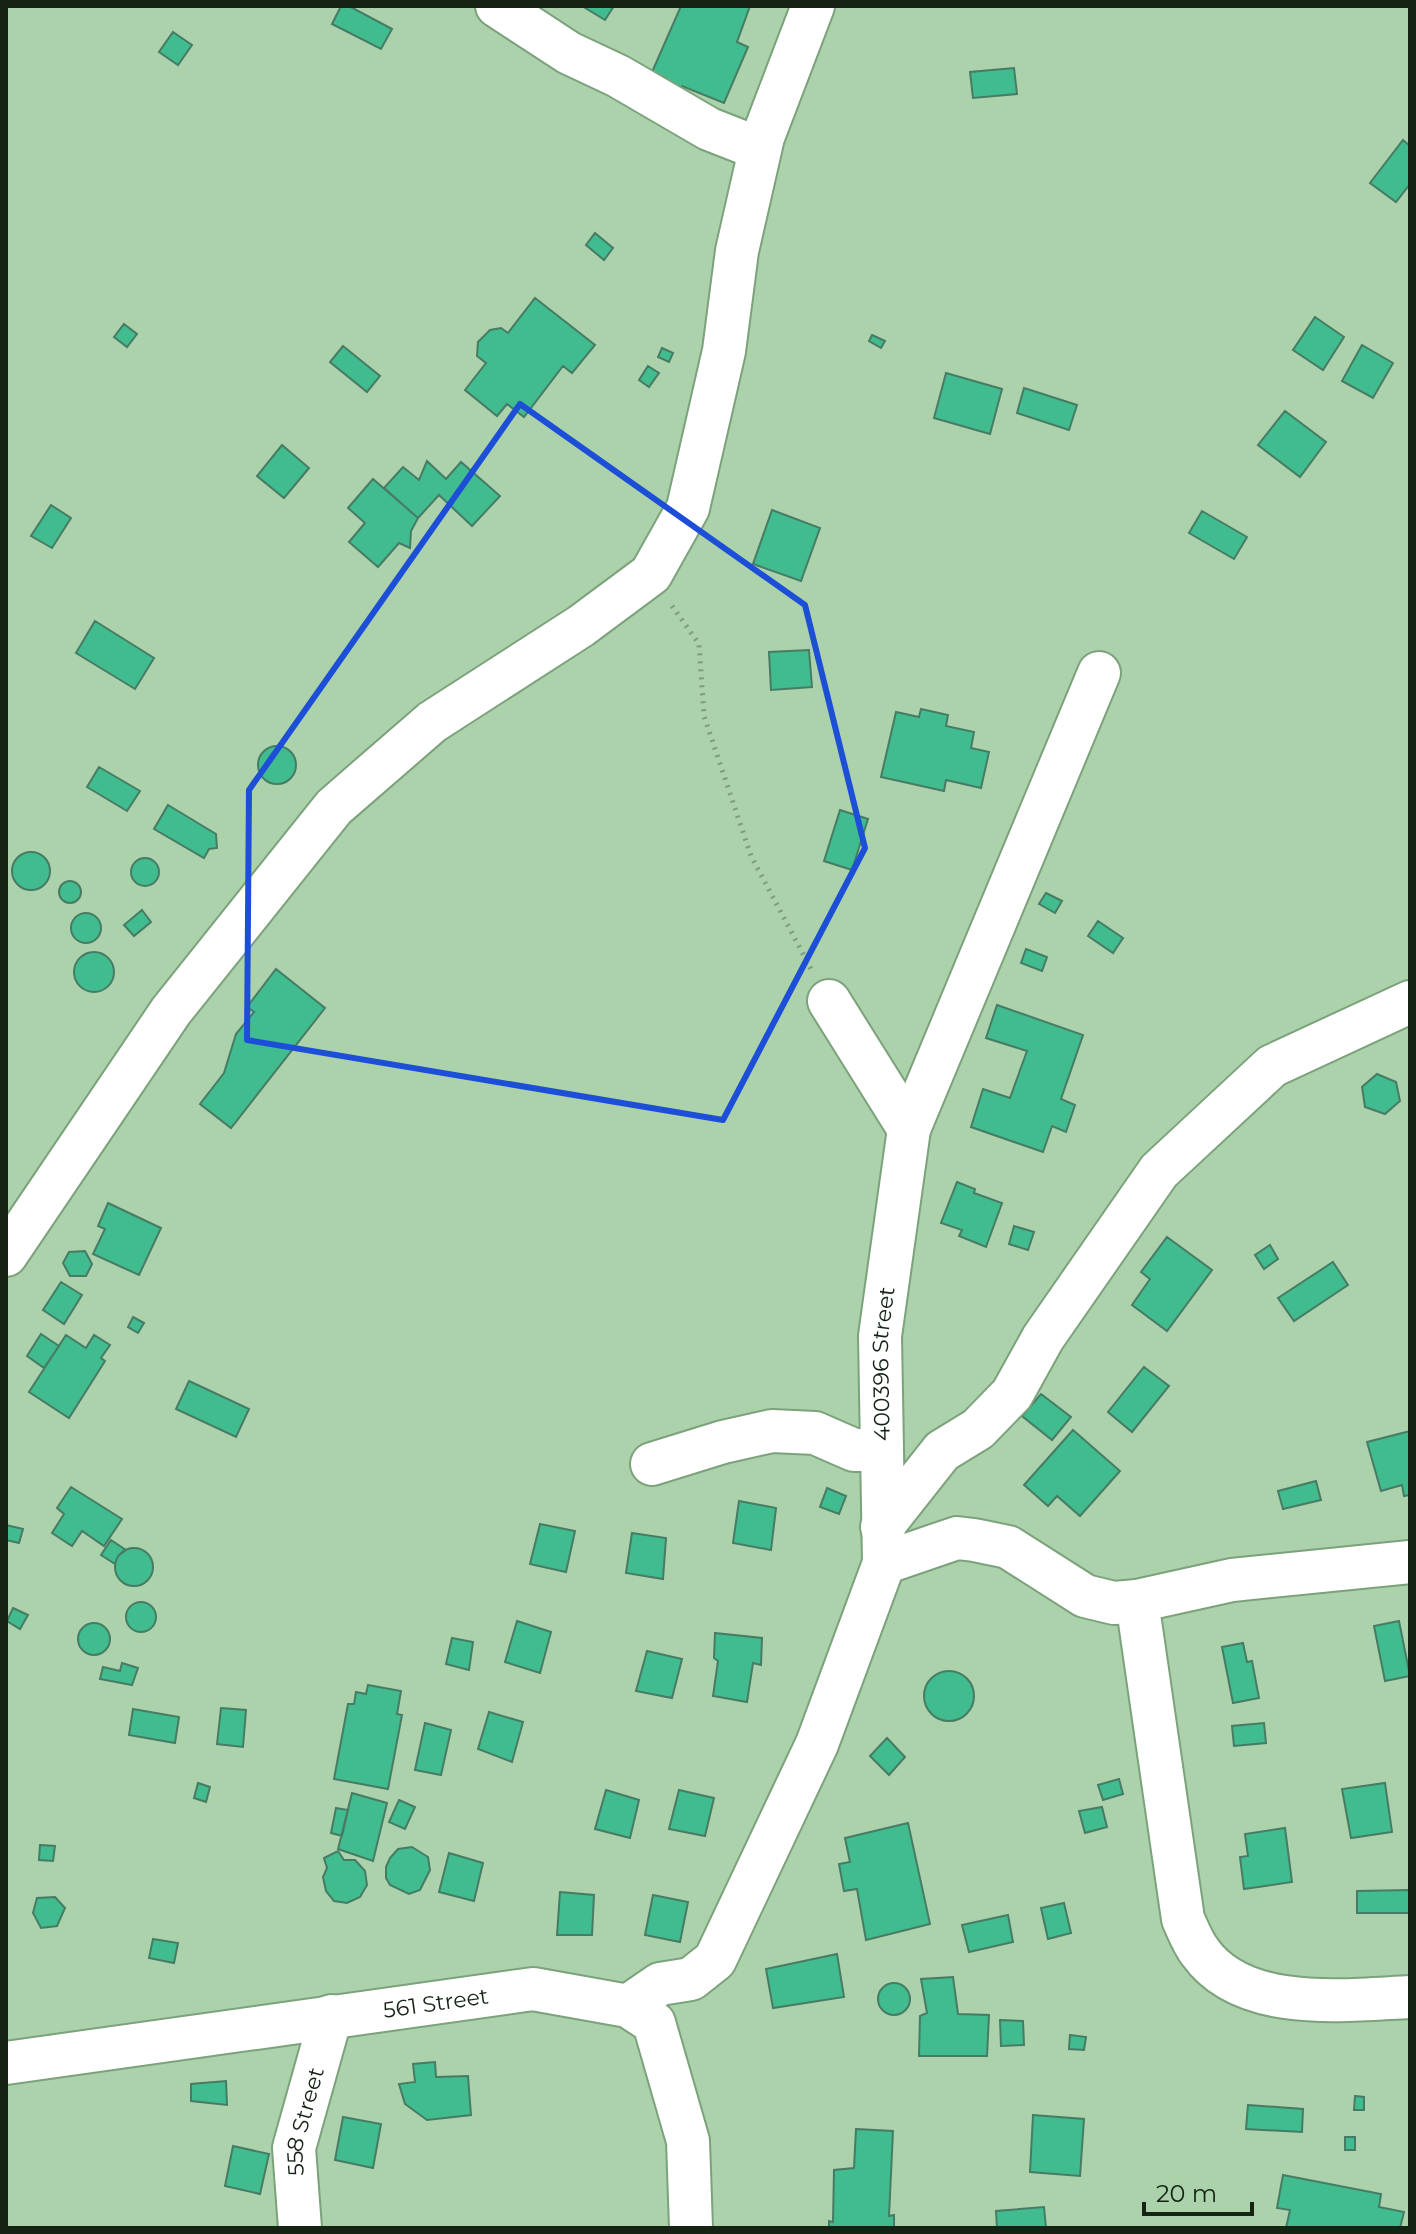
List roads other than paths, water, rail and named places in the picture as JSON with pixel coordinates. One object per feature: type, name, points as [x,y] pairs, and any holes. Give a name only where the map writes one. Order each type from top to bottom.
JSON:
[{"type":"street","points":[[497,6],[569,53],[618,76],[709,129],[760,149]]},
{"type":"street","points":[[8,1248],[171,1011],[334,807],[432,722],[581,626],[651,574],[688,508],[724,351],[737,251],[760,149],[813,6]]},
{"type":"street","name":"400396 Street","points":[[628,2006],[660,1984],[691,1979],[715,1960],[817,1744],[883,1545],[880,1336],[909,1129],[1099,673]]},
{"type":"street","points":[[829,1001],[909,1129]]},
{"type":"street","points":[[883,1545],[942,1451],[978,1429],[1012,1394],[1043,1338],[1159,1171],[1272,1066],[1410,1002]]},
{"type":"street","points":[[652,1464],[772,1431],[815,1433],[854,1450],[881,1450]]},
{"type":"street","points":[[883,1545],[957,1538],[1008,1547],[1085,1596],[1114,1603],[1137,1601],[1232,1580],[1410,1562]]},
{"type":"street","points":[[1137,1601],[1183,1919],[1200,1953],[1222,1974],[1257,1992],[1295,1999],[1410,1997]]},
{"type":"street","name":"561 Street","points":[[6,2063],[533,1989],[628,2006]]},
{"type":"street","points":[[628,2006],[654,2023],[667,2067],[688,2141],[691,2228]]},
{"type":"street","name":"558 Street","points":[[300,2228],[294,2148],[331,2016]]}]
